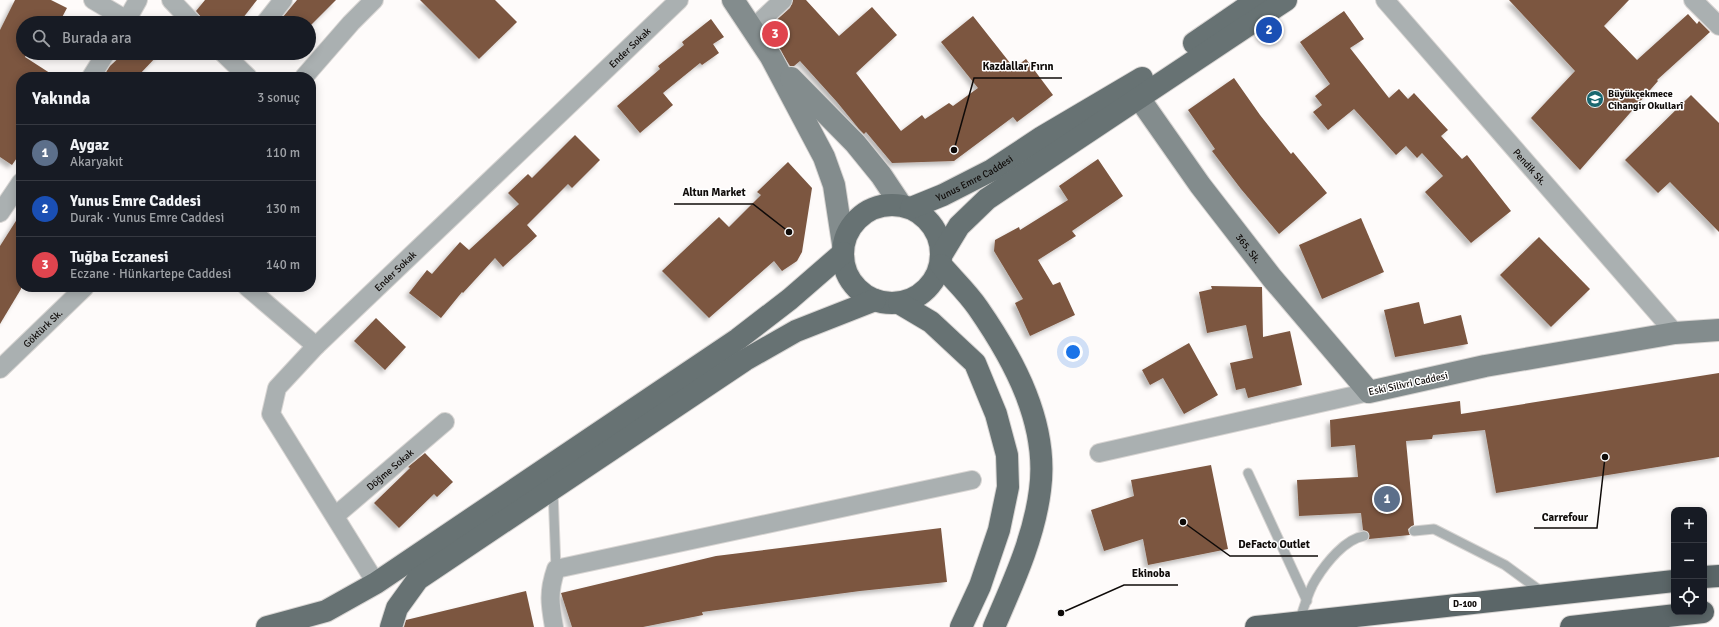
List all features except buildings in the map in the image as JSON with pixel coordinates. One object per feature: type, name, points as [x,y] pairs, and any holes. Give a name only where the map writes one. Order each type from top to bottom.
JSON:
[{"type":"highway","points":[[1707,577],[1719,576]]},
{"type":"highway","name":"D-100","points":[[1256,627],[1671,581]]},
{"type":"highway","points":[[1707,612],[1719,610]]},
{"type":"highway","points":[[1572,627],[1677,615]]},
{"type":"main road","points":[[733,0],[771,57],[824,157],[834,185],[845,269],[852,283],[864,294],[875,300],[887,303],[899,303],[911,300],[924,292],[934,280],[941,260],[960,226],[987,199],[1135,92],[1286,0]]},
{"type":"main road","name":"Yunus Emre Caddesi","points":[[906,206],[943,195],[992,170],[1042,137],[1135,92],[1257,0]]},
{"type":"main road","points":[[771,57],[805,95],[855,143],[906,206]]},
{"type":"main road","name":"365. Sk.","points":[[1135,92],[1200,185],[1253,253],[1369,392]]},
{"type":"main road","points":[[267,627],[326,611],[376,583],[738,339],[790,299],[843,248],[848,230],[858,218],[871,208],[887,204],[906,206],[923,215],[933,226],[940,239],[941,260],[978,307],[1004,348],[1026,394],[1038,428],[1041,462],[1041,489],[1031,534],[994,627]]},
{"type":"main road","points":[[391,627],[397,608],[418,579],[745,360],[796,331],[875,300]]},
{"type":"main road","points":[[899,303],[931,322],[975,364],[996,414],[1007,455],[1008,487],[999,530],[980,586],[961,627]]},
{"type":"main road","name":"Eski Silivri Caddesi","points":[[1369,392],[1485,366],[1675,333],[1719,330]]},
{"type":"street","points":[[93,0],[118,16]]},
{"type":"street","points":[[129,16],[138,0]]},
{"type":"street","points":[[171,0],[186,16]]},
{"type":"street","points":[[270,16],[283,0]]},
{"type":"street","points":[[308,72],[351,23],[374,0]]},
{"type":"street","name":"Ender Sokak","points":[[376,583],[272,414],[277,388],[316,346],[679,0]]},
{"type":"street","points":[[752,29],[783,0]]},
{"type":"street","name":"Pendik Sk.","points":[[1385,0],[1675,333]]},
{"type":"street","points":[[1693,0],[1719,26]]},
{"type":"street","points":[[95,72],[102,60]]},
{"type":"street","points":[[234,60],[244,72]]},
{"type":"street","points":[[0,213],[11,187]]},
{"type":"street","name":"Göktürk Sk.","points":[[0,369],[80,292]]},
{"type":"street","points":[[253,292],[316,346]]},
{"type":"street","name":"Eski Silivri Caddesi","points":[[1099,453],[1369,392]]},
{"type":"street","name":"Döğme Sokak","points":[[335,516],[445,422]]},
{"type":"street","points":[[554,627],[551,612],[550,586],[556,569],[972,480]]},
{"type":"lane","points":[[1248,473],[1307,601]]},
{"type":"lane","points":[[553,489],[556,569]]},
{"type":"lane","points":[[1414,531],[1434,529],[1505,565],[1546,595]]},
{"type":"lane","points":[[1299,622],[1316,580],[1340,549],[1357,537],[1364,536]]},
{"type":"place","name":"Yunus Emre Caddesi","points":[[1269,30]]},
{"type":"place","name":"Tuğba Eczanesi","points":[[775,34]]},
{"type":"place","name":"Büyükçekmece Cihangir Okullarî","points":[[1595,99]]},
{"type":"place","name":"Kazdallar Fırın","points":[[954,150]]},
{"type":"place","name":"Altun Market","points":[[789,232]]},
{"type":"place","name":"Carrefour","points":[[1605,457]]},
{"type":"place","name":"Aygaz","points":[[1387,499]]},
{"type":"place","name":"DeFacto Outlet","points":[[1183,522]]},
{"type":"place","name":"Ekinoba","points":[[1061,613]]}]
